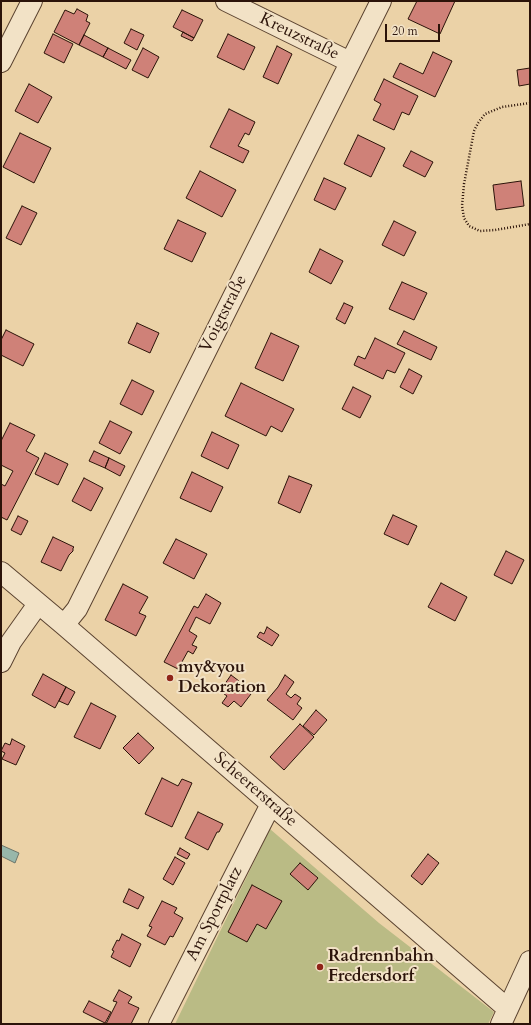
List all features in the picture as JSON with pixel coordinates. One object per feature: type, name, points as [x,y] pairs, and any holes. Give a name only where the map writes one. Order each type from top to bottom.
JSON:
[{"type":"street","points":[[1,62],[32,1]]},
{"type":"street","name":"Kreuzstraße","points":[[226,1],[350,62]]},
{"type":"street","name":"Voigtstraße","points":[[64,625],[77,609],[381,1]]},
{"type":"street","name":"Scheererstraße","points":[[1,572],[272,804],[505,1016]]},
{"type":"street","points":[[1,662],[11,642],[38,604]]},
{"type":"street","name":"Am Sportplatz","points":[[159,1024],[272,804]]},
{"type":"street","points":[[505,1016],[530,961]]},
{"type":"path","points":[[530,103],[502,107],[484,114],[478,123],[474,131],[464,184],[462,206],[464,218],[469,226],[480,230],[495,230],[530,224]]},
{"type":"green space","name":"Radrennbahn Fredersdorf","points":[[270,829],[379,923],[494,1012],[488,1024],[175,1024]]},
{"type":"shaded area","points":[[1,845],[19,853],[15,863],[1,856]]},
{"type":"building","points":[[417,1],[455,1],[440,34],[408,19]]},
{"type":"building","points":[[77,9],[88,15],[86,21],[90,23],[79,45],[54,32],[65,10],[74,14]]},
{"type":"building","points":[[182,10],[203,20],[194,38],[173,27]]},
{"type":"building","points":[[131,29],[144,35],[137,50],[124,43]]},
{"type":"building","points":[[183,32],[194,38],[192,41],[181,36]]},
{"type":"building","points":[[53,34],[73,44],[64,63],[44,53]]},
{"type":"building","points":[[228,34],[255,47],[244,70],[217,57]]},
{"type":"building","points":[[84,35],[108,48],[103,57],[79,45]]},
{"type":"building","points":[[277,46],[292,54],[278,84],[263,77]]},
{"type":"building","points":[[108,48],[131,60],[126,69],[103,57]]},
{"type":"building","points":[[143,48],[159,57],[148,78],[132,70]]},
{"type":"building","points":[[433,52],[452,61],[435,97],[393,77],[400,63],[423,74]]},
{"type":"building","points":[[530,68],[530,84],[519,86],[517,70]]},
{"type":"building","points":[[384,79],[418,96],[409,115],[402,112],[394,130],[373,120],[381,104],[374,100]]},
{"type":"building","points":[[29,84],[52,97],[38,123],[15,111]]},
{"type":"building","points":[[229,109],[255,122],[249,135],[245,133],[238,146],[249,151],[243,163],[210,147]]},
{"type":"building","points":[[20,133],[51,148],[34,183],[3,167]]},
{"type":"building","points":[[358,135],[385,148],[371,177],[344,164]]},
{"type":"building","points":[[411,151],[433,162],[425,177],[403,166]]},
{"type":"building","points":[[200,171],[236,190],[222,217],[186,198]]},
{"type":"building","points":[[324,178],[346,188],[335,210],[314,200]]},
{"type":"building","points":[[521,181],[524,206],[496,210],[493,185]]},
{"type":"building","points":[[22,206],[37,213],[21,245],[6,238]]},
{"type":"building","points":[[178,220],[206,233],[192,262],[164,249]]},
{"type":"building","points":[[394,221],[416,232],[404,256],[382,245]]},
{"type":"building","points":[[320,249],[343,261],[331,284],[309,272]]},
{"type":"building","points":[[402,282],[427,293],[414,320],[389,309]]},
{"type":"building","points":[[344,303],[353,307],[345,324],[336,319]]},
{"type":"building","points":[[137,323],[159,333],[150,353],[128,343]]},
{"type":"building","points":[[6,330],[34,344],[23,366],[1,355],[1,340]]},
{"type":"building","points":[[404,331],[437,347],[431,360],[397,344]]},
{"type":"building","points":[[271,333],[299,346],[283,381],[255,368]]},
{"type":"building","points":[[375,338],[405,353],[395,373],[387,370],[383,379],[354,365],[358,356],[365,359]]},
{"type":"building","points":[[409,369],[422,376],[413,394],[400,387]]},
{"type":"building","points":[[132,380],[154,391],[142,415],[120,404]]},
{"type":"building","points":[[241,383],[294,409],[282,432],[271,426],[266,436],[225,416]]},
{"type":"building","points":[[353,387],[371,396],[360,418],[342,409]]},
{"type":"building","points":[[110,421],[132,432],[120,454],[99,443]]},
{"type":"building","points":[[10,423],[35,435],[26,451],[39,458],[7,520],[1,517],[1,484],[5,486],[13,471],[1,465],[1,441]]},
{"type":"building","points":[[212,432],[239,445],[228,469],[201,456]]},
{"type":"building","points":[[94,451],[109,458],[105,468],[89,461]]},
{"type":"building","points":[[45,453],[68,464],[58,485],[35,474]]},
{"type":"building","points":[[109,458],[125,466],[120,476],[105,468]]},
{"type":"building","points":[[192,472],[223,487],[211,512],[180,498]]},
{"type":"building","points":[[289,476],[312,485],[300,513],[278,503]]},
{"type":"building","points":[[84,478],[103,488],[91,511],[72,501]]},
{"type":"building","points":[[393,515],[417,526],[408,545],[384,534]]},
{"type":"building","points":[[18,516],[28,521],[21,535],[11,530]]},
{"type":"building","points":[[53,537],[74,547],[61,571],[41,562]]},
{"type":"building","points":[[176,539],[207,554],[194,579],[163,563]]},
{"type":"building","points":[[506,551],[524,560],[512,584],[494,575]]},
{"type":"building","points":[[441,583],[467,597],[455,621],[428,607]]},
{"type":"building","points":[[123,584],[148,597],[139,613],[146,616],[136,636],[105,620]]},
{"type":"building","points":[[206,594],[221,603],[210,624],[196,617],[189,631],[197,636],[192,645],[197,647],[193,654],[188,651],[178,669],[164,662],[194,606],[198,608]]},
{"type":"building","points":[[267,627],[279,635],[272,646],[257,637],[260,632],[264,634]]},
{"type":"building","points":[[43,674],[66,687],[55,708],[32,695]]},
{"type":"building","points":[[231,675],[239,681],[237,683],[251,694],[241,707],[234,701],[228,707],[222,703],[227,696],[220,691]]},
{"type":"building","points":[[285,675],[294,682],[286,694],[291,698],[295,694],[301,698],[297,704],[302,708],[293,720],[267,700],[278,687]]},
{"type":"building","points":[[66,687],[75,692],[68,705],[59,701]]},
{"type":"building","points":[[91,703],[116,716],[100,749],[74,737]]},
{"type":"building","points":[[316,710],[327,720],[314,735],[303,726]]},
{"type":"building","points":[[300,724],[314,737],[284,770],[270,757]]},
{"type":"building","points":[[138,733],[154,748],[139,764],[123,748]]},
{"type":"building","points":[[12,739],[25,746],[16,765],[2,759],[5,753],[1,751],[5,743],[10,745]]},
{"type":"building","points":[[162,778],[178,786],[182,779],[192,783],[172,827],[145,814]]},
{"type":"building","points":[[198,812],[223,824],[208,850],[185,838]]},
{"type":"building","points":[[180,848],[190,854],[187,859],[177,854]]},
{"type":"building","points":[[428,854],[439,863],[422,885],[411,876]]},
{"type":"building","points":[[175,857],[185,863],[173,885],[163,879]]},
{"type":"building","points":[[300,863],[318,878],[308,890],[290,874]]},
{"type":"building","points":[[252,885],[282,901],[266,929],[257,924],[247,942],[228,932]]},
{"type":"building","points":[[129,889],[144,897],[138,909],[123,902]]},
{"type":"building","points":[[162,901],[177,908],[174,913],[183,918],[173,937],[170,936],[165,945],[147,936],[152,927],[149,926]]},
{"type":"building","points":[[122,934],[141,944],[130,967],[111,957],[114,951],[112,950]]},
{"type":"building","points":[[119,990],[132,997],[128,1003],[139,1008],[131,1024],[106,1024],[117,1002],[113,1001]]},
{"type":"building","points":[[89,1001],[111,1012],[105,1023],[83,1012]]},
{"type":"place","name":"my&you Dekoration","points":[[170,678]]},
{"type":"place","name":"Radrennbahn Fredersdorf","points":[[320,967]]}]
